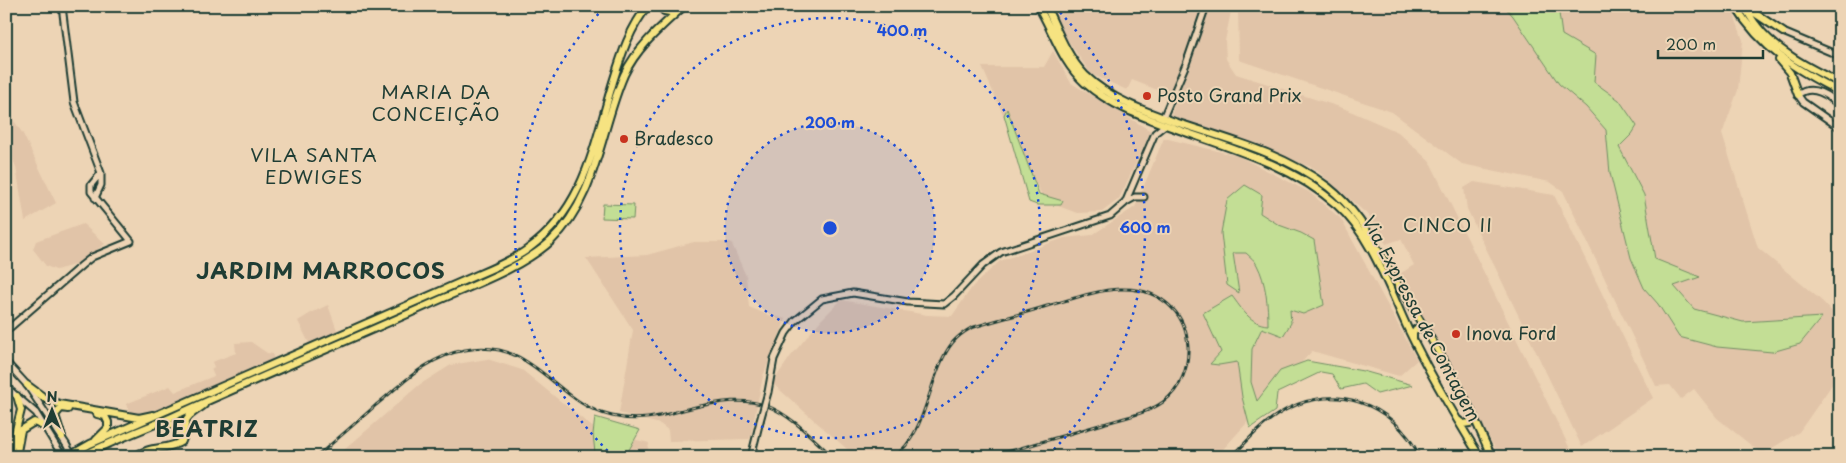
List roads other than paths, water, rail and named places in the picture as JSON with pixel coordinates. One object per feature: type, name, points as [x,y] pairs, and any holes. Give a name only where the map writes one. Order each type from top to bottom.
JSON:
[{"type":"highway","points":[[67,457],[90,444],[477,275],[528,250],[566,213],[578,191],[589,162],[619,64],[629,38],[648,6]]},
{"type":"highway","points":[[660,6],[664,12],[670,12],[683,6]]},
{"type":"highway","points":[[82,457],[104,444],[156,424],[500,272],[533,255],[551,240],[569,220],[582,198],[601,145],[610,112],[630,65],[645,43],[683,6]]},
{"type":"highway","name":"Via Expressa de Contagem","points":[[1038,6],[1066,61],[1084,82],[1105,99],[1132,113],[1260,151],[1298,168],[1329,188],[1356,213],[1426,329],[1460,390],[1492,457]]},
{"type":"highway","name":"Via Expressa de Contagem","points":[[1046,6],[1076,65],[1086,76],[1109,93],[1164,121],[1294,174],[1337,205],[1349,217],[1369,246],[1438,387],[1480,457]]},
{"type":"highway","points":[[1736,6],[1750,29],[1786,66],[1794,80],[1798,94]]},
{"type":"highway","points":[[1744,6],[1783,32]]},
{"type":"highway","points":[[1744,6],[1757,27],[1775,44],[1800,62],[1840,83]]},
{"type":"highway","points":[[1763,43],[1794,66],[1840,92]]},
{"type":"highway","points":[[1413,338],[1413,333],[1416,329],[1426,329]]},
{"type":"highway","points":[[27,385],[46,399],[59,404],[139,418],[164,413]]},
{"type":"highway","points":[[9,457],[21,410],[17,396]]},
{"type":"highway","points":[[135,457],[141,452],[152,448],[170,446],[182,441],[185,434],[186,420],[189,416],[216,397]]},
{"type":"highway","points":[[62,437],[55,417],[57,411],[61,408],[105,416],[108,428],[90,444]]},
{"type":"highway","points":[[1457,420],[1466,424],[1471,421],[1472,415]]},
{"type":"highway","points":[[16,457],[21,430],[34,422],[45,427]]},
{"type":"highway","points":[[130,457],[138,450],[170,444],[180,438],[180,429],[177,425],[172,423],[156,424]]},
{"type":"street","points":[[62,6],[74,102],[101,173],[101,185],[95,198]]},
{"type":"street","points":[[1125,202],[1156,134],[1164,121],[1206,6]]},
{"type":"street","points":[[1783,32],[1840,56]]},
{"type":"street","points":[[1840,107],[1831,98],[1815,90],[1802,91],[1798,94],[1803,102],[1840,128]]},
{"type":"street","points":[[1155,121],[1156,134]]},
{"type":"street","points":[[6,331],[82,265],[98,254],[131,241],[91,192],[91,185],[101,173]]},
{"type":"street","points":[[751,457],[768,392],[774,359],[786,333],[795,320],[822,299],[853,293],[908,302],[944,304],[983,265],[1002,252],[1110,216],[1125,202],[1135,197],[1144,197]]},
{"type":"street","points":[[6,362],[27,385],[73,457]]},
{"type":"street","points":[[6,387],[36,413],[63,457]]},
{"type":"railway","points":[[893,457],[905,447],[914,434],[944,355],[955,340],[971,328],[1079,297],[1112,290],[1144,291],[1159,297],[1176,312],[1186,336],[1188,346],[1187,362],[1183,377],[1175,391],[1163,402],[1149,410],[1134,415],[990,457]]},
{"type":"railway","points":[[316,457],[396,388],[428,364],[452,353],[465,350],[489,349],[509,353],[527,362],[592,409],[621,418],[648,418],[732,401],[751,402],[767,406],[782,413],[797,424],[833,457]]},
{"type":"railway","points":[[1232,457],[1259,429],[1277,415],[1297,404],[1318,399],[1338,398],[1358,402],[1377,410],[1394,422],[1408,438],[1420,457]]},
{"type":"place","name":"Posto Grand Prix","points":[[1147,96]]},
{"type":"place","name":"Bradesco","points":[[624,139]]},
{"type":"place","name":"Inova Ford","points":[[1456,334]]},
{"type":"district","name":"MARIA DA CONCEIÇÃO","points":[[436,103]]},
{"type":"district","name":"VILA SANTA EDWIGES","points":[[314,166]]},
{"type":"district","name":"CINCO II","points":[[1448,225]]},
{"type":"district","name":"JARDIM MARROCOS","points":[[321,271]]},
{"type":"district","name":"BEATRIZ","points":[[207,429]]}]
